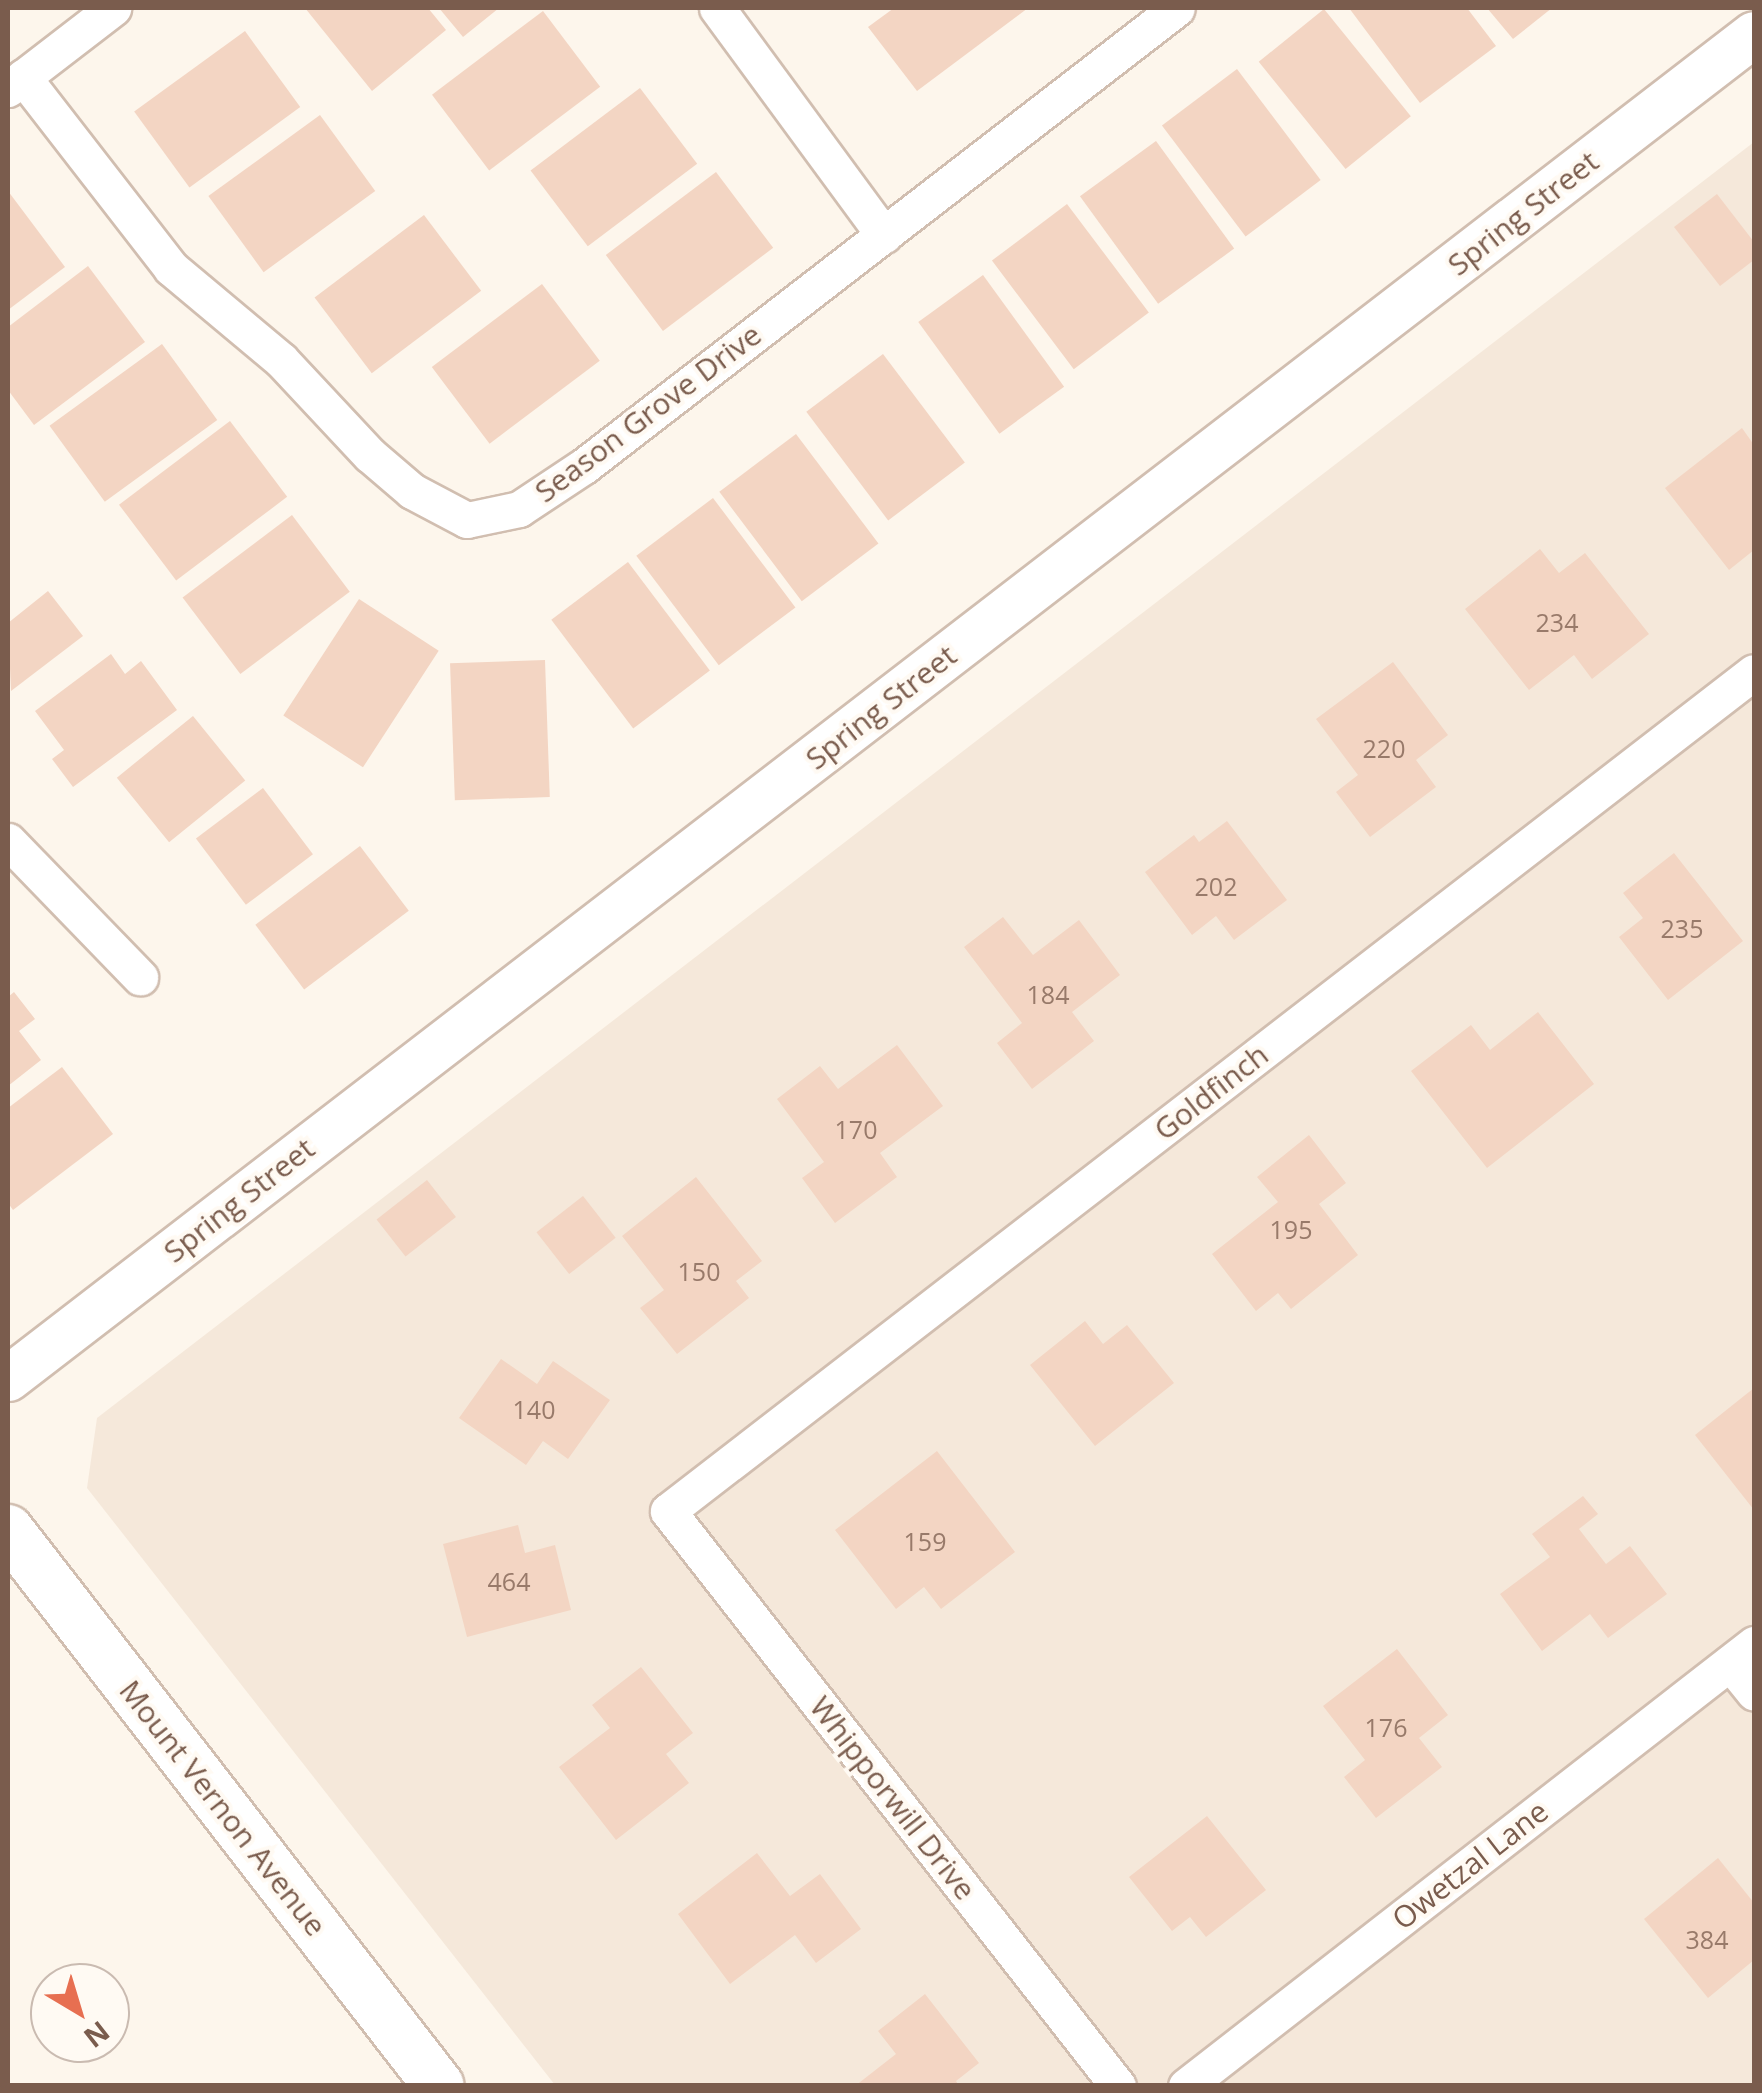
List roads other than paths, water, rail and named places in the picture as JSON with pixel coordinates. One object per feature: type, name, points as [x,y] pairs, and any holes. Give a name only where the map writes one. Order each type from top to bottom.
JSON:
[{"type":"main road","name":"Mount Vernon Avenue","points":[[8,1530],[439,2086]]},
{"type":"street","points":[[15,83],[113,8]]},
{"type":"street","points":[[717,8],[884,235]]},
{"type":"street","name":"Season Grove Drive","points":[[15,83],[171,268],[281,360],[412,491],[467,520],[519,509],[584,466],[1178,8]]},
{"type":"street","name":"Spring Street","points":[[8,1378],[1754,34]]},
{"type":"street","name":"Goldfinch","points":[[668,1511],[1754,672]]},
{"type":"street","points":[[8,841],[140,977]]},
{"type":"street","name":"Whipporwill Drive","points":[[668,1511],[1118,2086]]},
{"type":"street","points":[[1742,1653],[1754,1693]]},
{"type":"street","name":"Owetzal Lane","points":[[1186,2086],[1742,1653]]}]
